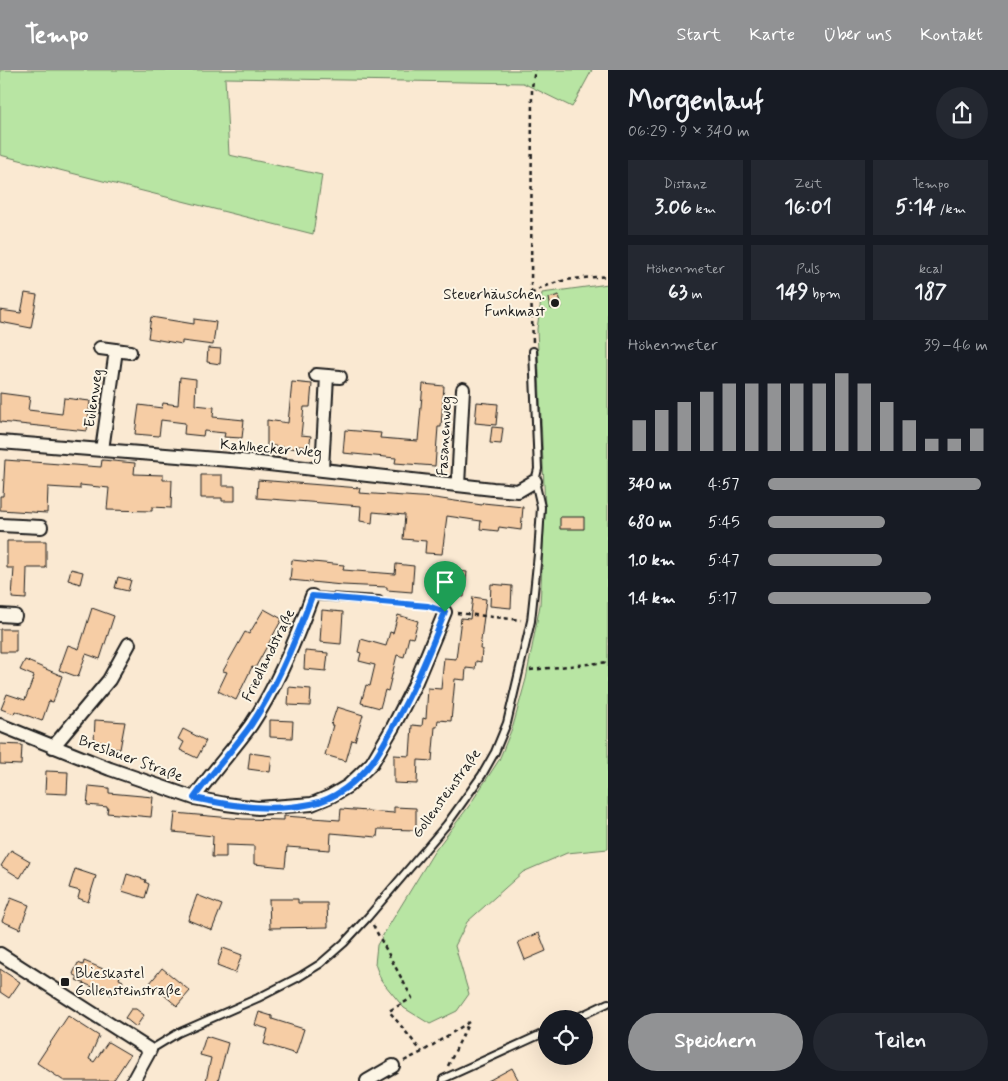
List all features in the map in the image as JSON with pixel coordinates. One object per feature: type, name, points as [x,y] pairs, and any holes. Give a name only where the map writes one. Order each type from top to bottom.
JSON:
[{"type":"street","name":"Eulenweg","points":[[100,348],[130,352]]},
{"type":"street","name":"Eulenweg","points":[[102,450],[116,350]]},
{"type":"street","points":[[322,469],[322,375],[340,378]]},
{"type":"street","name":"Fasanenweg","points":[[458,485],[463,389]]},
{"type":"street","name":"Kahlhecker Weg","points":[[0,442],[242,461],[518,490],[535,481]]},
{"type":"street","points":[[0,525],[41,527]]},
{"type":"street","name":"Friedlandstraße","points":[[194,798],[250,726],[267,699],[296,638],[312,596]]},
{"type":"street","name":"Breslauer Straße","points":[[0,725],[161,788],[194,798],[258,808],[312,804],[348,786],[372,762],[393,728],[415,684],[445,612]]},
{"type":"street","points":[[0,615],[15,616]]},
{"type":"street","points":[[53,746],[109,680],[120,665],[130,644]]},
{"type":"street","points":[[0,954],[150,1050]]},
{"type":"street","name":"Gollensteinstraße","points":[[133,1081],[150,1050]]},
{"type":"street","points":[[367,1081],[393,1066]]},
{"type":"lane","name":"Gollensteinstraße","points":[[150,1050],[178,1033],[258,998],[299,977],[332,954],[368,917],[447,824],[482,775],[495,752],[507,723],[531,621],[538,554],[541,507],[535,481],[538,469],[533,351]]},
{"type":"lane","points":[[312,596],[379,600]]},
{"type":"lane","points":[[593,1010],[608,1003]]},
{"type":"lane","points":[[443,1078],[538,1036]]},
{"type":"path","points":[[533,351],[531,294],[532,87],[535,70]]},
{"type":"path","points":[[531,294],[559,280],[608,276]]},
{"type":"path","points":[[379,600],[428,606],[445,612],[531,621]]},
{"type":"path","points":[[518,671],[608,662]]},
{"type":"path","points":[[368,917],[412,998],[389,1011],[422,1052]]},
{"type":"path","points":[[393,1066],[422,1052],[469,1022],[443,1078]]},
{"type":"green space","points":[[0,70],[592,70],[572,107],[523,83],[225,78],[229,155],[322,175],[313,234],[0,155]]},
{"type":"green space","points":[[608,284],[608,849],[567,853],[523,872],[467,922],[455,946],[469,994],[457,1011],[430,1024],[404,1008],[381,980],[375,964],[377,945],[434,852],[469,806],[499,760],[513,726],[526,679],[540,605],[545,508],[537,329],[542,293]]},
{"type":"building","points":[[25,293],[37,295],[31,328],[0,322],[0,310],[21,313]]},
{"type":"building","name":"Steuerhäuschen. Funkmast","points":[[559,295],[562,307],[551,309],[549,298]]},
{"type":"building","points":[[151,317],[194,324],[194,319],[216,322],[213,345],[182,341],[182,344],[148,338]]},
{"type":"building","points":[[208,348],[221,349],[220,364],[207,362]]},
{"type":"building","points":[[180,377],[196,379],[195,405],[214,407],[213,417],[244,420],[242,438],[224,437],[225,433],[204,431],[203,436],[184,434],[185,423],[161,420],[159,436],[135,434],[139,405],[162,408],[163,403],[178,405]]},
{"type":"building","points":[[292,382],[312,384],[310,407],[304,407],[301,435],[311,436],[309,447],[298,446],[298,449],[267,445],[267,420],[288,423]]},
{"type":"building","points":[[423,384],[444,386],[441,427],[438,427],[435,466],[395,463],[396,458],[343,453],[345,430],[381,433],[380,438],[418,441]]},
{"type":"building","points":[[0,393],[30,397],[28,410],[62,414],[64,398],[90,401],[87,431],[0,422]]},
{"type":"building","points":[[477,402],[498,404],[496,425],[475,423]]},
{"type":"building","points":[[492,427],[503,428],[501,444],[490,443]]},
{"type":"building","points":[[5,460],[101,467],[102,460],[135,463],[134,474],[163,475],[163,480],[172,480],[171,508],[152,507],[152,511],[107,510],[109,488],[80,485],[80,489],[48,487],[47,513],[0,510],[0,496],[3,496]]},
{"type":"building","points":[[201,475],[222,475],[222,486],[235,486],[235,501],[222,501],[222,498],[201,498]]},
{"type":"building","points":[[258,480],[360,488],[359,493],[523,507],[521,530],[499,527],[498,531],[480,529],[481,521],[447,516],[442,554],[425,553],[426,541],[403,539],[405,515],[373,512],[372,523],[360,521],[361,506],[257,498]]},
{"type":"building","points":[[560,517],[584,517],[584,529],[560,529]]},
{"type":"building","points":[[7,541],[46,541],[46,568],[27,568],[26,599],[12,598],[14,568],[7,568]]},
{"type":"building","points":[[292,560],[344,565],[343,570],[395,574],[396,564],[414,566],[412,592],[387,590],[387,587],[290,580]]},
{"type":"building","points":[[71,569],[83,572],[80,584],[68,580]]},
{"type":"building","points":[[443,569],[467,572],[464,597],[440,594]]},
{"type":"building","points":[[118,577],[131,580],[128,591],[115,588]]},
{"type":"building","points":[[491,584],[512,586],[511,608],[490,606]]},
{"type":"building","points":[[473,597],[486,599],[480,649],[482,649],[481,662],[476,661],[475,669],[466,668],[465,680],[455,679],[451,721],[438,720],[437,727],[435,727],[432,761],[418,760],[417,784],[394,783],[394,755],[410,756],[412,725],[422,726],[423,718],[426,719],[428,688],[441,689],[444,658],[456,659],[461,618],[470,619]]},
{"type":"building","points":[[92,608],[114,616],[100,659],[86,654],[78,677],[59,670],[68,645],[79,649]]},
{"type":"building","points":[[264,609],[282,619],[255,668],[252,667],[236,700],[218,691],[227,672],[223,671],[245,632],[249,634]]},
{"type":"building","points":[[322,610],[343,612],[341,644],[320,642]]},
{"type":"building","points":[[398,615],[418,621],[413,638],[409,637],[404,657],[397,655],[388,691],[385,690],[380,708],[361,703],[366,685],[370,686],[375,665],[359,661],[361,653],[358,652],[361,639],[386,646],[390,632],[393,633]]},
{"type":"building","points":[[0,629],[16,629],[16,652],[0,652]]},
{"type":"building","points":[[305,651],[328,653],[326,671],[304,669]]},
{"type":"building","points":[[25,660],[62,676],[53,702],[49,701],[42,721],[15,711],[14,714],[1,709],[7,694],[25,700],[34,676],[20,670]]},
{"type":"building","points":[[289,687],[311,689],[310,706],[288,705]]},
{"type":"building","points":[[337,707],[363,715],[355,741],[352,740],[346,761],[325,755]]},
{"type":"building","points":[[95,720],[125,722],[120,749],[105,748],[106,742],[94,742]]},
{"type":"building","points":[[270,720],[293,721],[292,738],[270,737]]},
{"type":"building","points":[[183,729],[206,741],[197,758],[180,750],[184,742],[178,739]]},
{"type":"building","points":[[0,744],[22,745],[21,765],[0,764]]},
{"type":"building","points":[[250,753],[272,756],[270,772],[248,769]]},
{"type":"building","points":[[46,771],[68,772],[67,794],[45,793]]},
{"type":"building","points":[[89,786],[109,788],[109,793],[153,797],[151,817],[107,813],[108,807],[87,805]]},
{"type":"building","points":[[394,807],[416,808],[416,830],[378,829],[377,837],[331,833],[330,850],[287,847],[285,867],[254,864],[254,846],[226,845],[226,857],[212,857],[213,836],[173,832],[175,813],[243,819],[284,820],[284,816],[340,820],[341,809],[394,813]]},
{"type":"building","points":[[11,850],[30,861],[20,878],[1,866]]},
{"type":"building","points":[[75,869],[96,876],[88,902],[78,898],[80,891],[69,888]]},
{"type":"building","points":[[127,874],[146,880],[145,882],[149,884],[145,898],[122,891]]},
{"type":"building","points":[[197,895],[222,905],[212,930],[188,920]]},
{"type":"building","points":[[11,898],[29,905],[20,929],[2,921]]},
{"type":"building","points":[[269,899],[298,899],[298,903],[327,903],[328,927],[270,928]]},
{"type":"building","points":[[539,933],[546,951],[525,960],[518,942]]},
{"type":"building","points":[[223,948],[242,955],[235,973],[217,966]]},
{"type":"building","points":[[84,961],[120,976],[119,979],[123,981],[118,993],[114,991],[112,995],[76,980],[78,977],[73,974],[78,963],[83,965]]},
{"type":"building","points":[[162,968],[190,991],[177,1006],[150,983]]},
{"type":"building","points":[[0,969],[20,982],[9,998],[0,992]]},
{"type":"building","points":[[131,1009],[136,1009],[144,1015],[136,1027],[125,1018]]},
{"type":"building","points":[[259,1012],[272,1016],[272,1019],[304,1029],[296,1054],[264,1044],[268,1029],[255,1025]]},
{"type":"building","points":[[68,1016],[99,1036],[89,1059],[94,1062],[108,1042],[130,1055],[113,1081],[64,1081],[37,1063]]},
{"type":"building","points":[[206,1036],[228,1043],[218,1081],[206,1081],[211,1058],[200,1055]]},
{"type":"building","points":[[512,1068],[519,1081],[488,1081]]},
{"type":"place","name":"Steuerhäuschen. Funkmast","points":[[555,303]]},
{"type":"place","name":"Blieskastel Gollensteinstraße","points":[[65,982]]},
{"type":"route","points":[[312,596],[379,600],[428,606],[445,612],[435,640],[393,728],[372,762],[348,786],[312,804],[287,806],[258,808],[194,798],[250,726],[267,699],[296,638],[312,596]]}]
